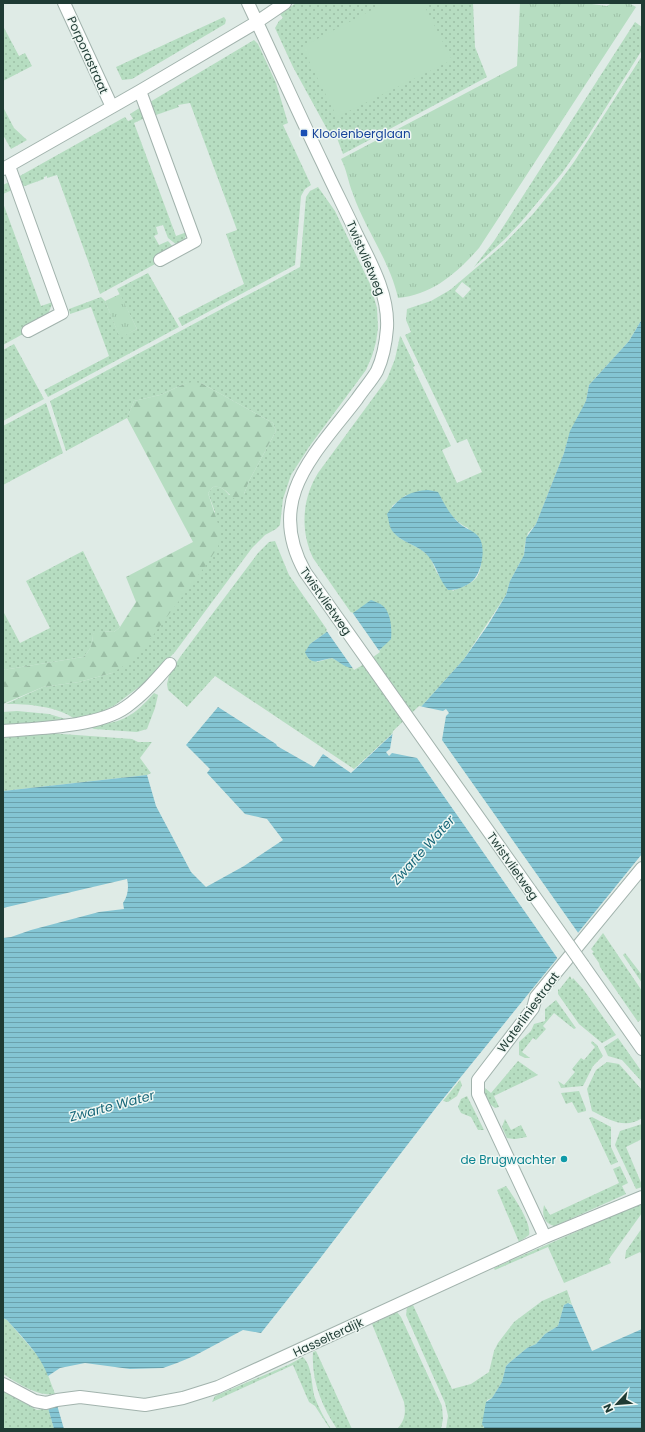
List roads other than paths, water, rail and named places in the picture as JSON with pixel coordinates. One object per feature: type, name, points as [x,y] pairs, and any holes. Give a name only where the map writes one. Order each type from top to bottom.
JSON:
[{"type":"street","name":"Porporastraat","points":[[64,3],[112,107]]},
{"type":"street","name":"Twistvlietweg","points":[[248,3],[370,262],[385,305],[387,326],[385,346],[377,371],[310,462],[296,486],[292,499],[290,525],[290,535],[296,555],[305,572],[642,1049]]},
{"type":"street","points":[[28,331],[62,313],[6,168],[257,22],[285,3]]},
{"type":"street","points":[[140,91],[195,241],[160,260]]},
{"type":"street","points":[[3,731],[70,725],[113,714],[134,701],[170,664]]},
{"type":"street","name":"Waterliniestraat","points":[[545,1237],[478,1094],[478,1080],[533,1008],[536,997],[642,868]]},
{"type":"street","name":"Hasselterdijk","points":[[3,1384],[35,1401],[52,1401],[80,1397],[145,1405],[183,1398],[218,1388],[545,1237],[642,1197]]},
{"type":"water","name":"Zwarte Water","points":[[642,319],[642,854],[438,1105],[261,1333],[243,1330],[194,1356],[163,1368],[130,1369],[85,1363],[60,1368],[48,1376],[45,1368],[30,1346],[7,1320],[3,1318],[3,938],[99,912],[124,909],[123,903],[128,891],[128,885],[127,879],[3,908],[3,791],[147,775],[156,806],[191,872],[206,887],[244,866],[283,840],[267,819],[245,814],[207,773],[210,769],[186,745],[218,707],[277,746],[314,767],[323,754],[351,773],[420,708],[464,659],[488,625],[506,595],[510,581],[524,555],[526,538],[536,524],[564,453],[570,431],[586,401],[589,385],[629,341]]},
{"type":"water","points":[[428,490],[438,492],[455,520],[477,535],[482,544],[483,550],[478,574],[470,583],[459,588],[448,590],[442,582],[429,557],[421,550],[397,536],[390,526],[387,514],[395,504],[404,496],[415,492]]},
{"type":"water","points":[[371,600],[379,603],[386,609],[390,621],[391,639],[378,651],[361,664],[352,668],[345,666],[332,658],[313,661],[307,657],[305,652],[310,644]]},
{"type":"water","points":[[568,1303],[572,1305],[592,1351],[642,1329],[642,1429],[485,1429],[482,1424],[486,1402],[492,1398],[502,1382],[506,1366],[527,1348],[536,1344],[545,1334],[558,1326],[564,1305]]},
{"type":"water","points":[[57,1405],[64,1429],[54,1429],[48,1408]]},
{"type":"place","name":"Klooienberglaan","points":[[304,133]]},
{"type":"place","name":"de Brugwachter","points":[[564,1159]]}]
